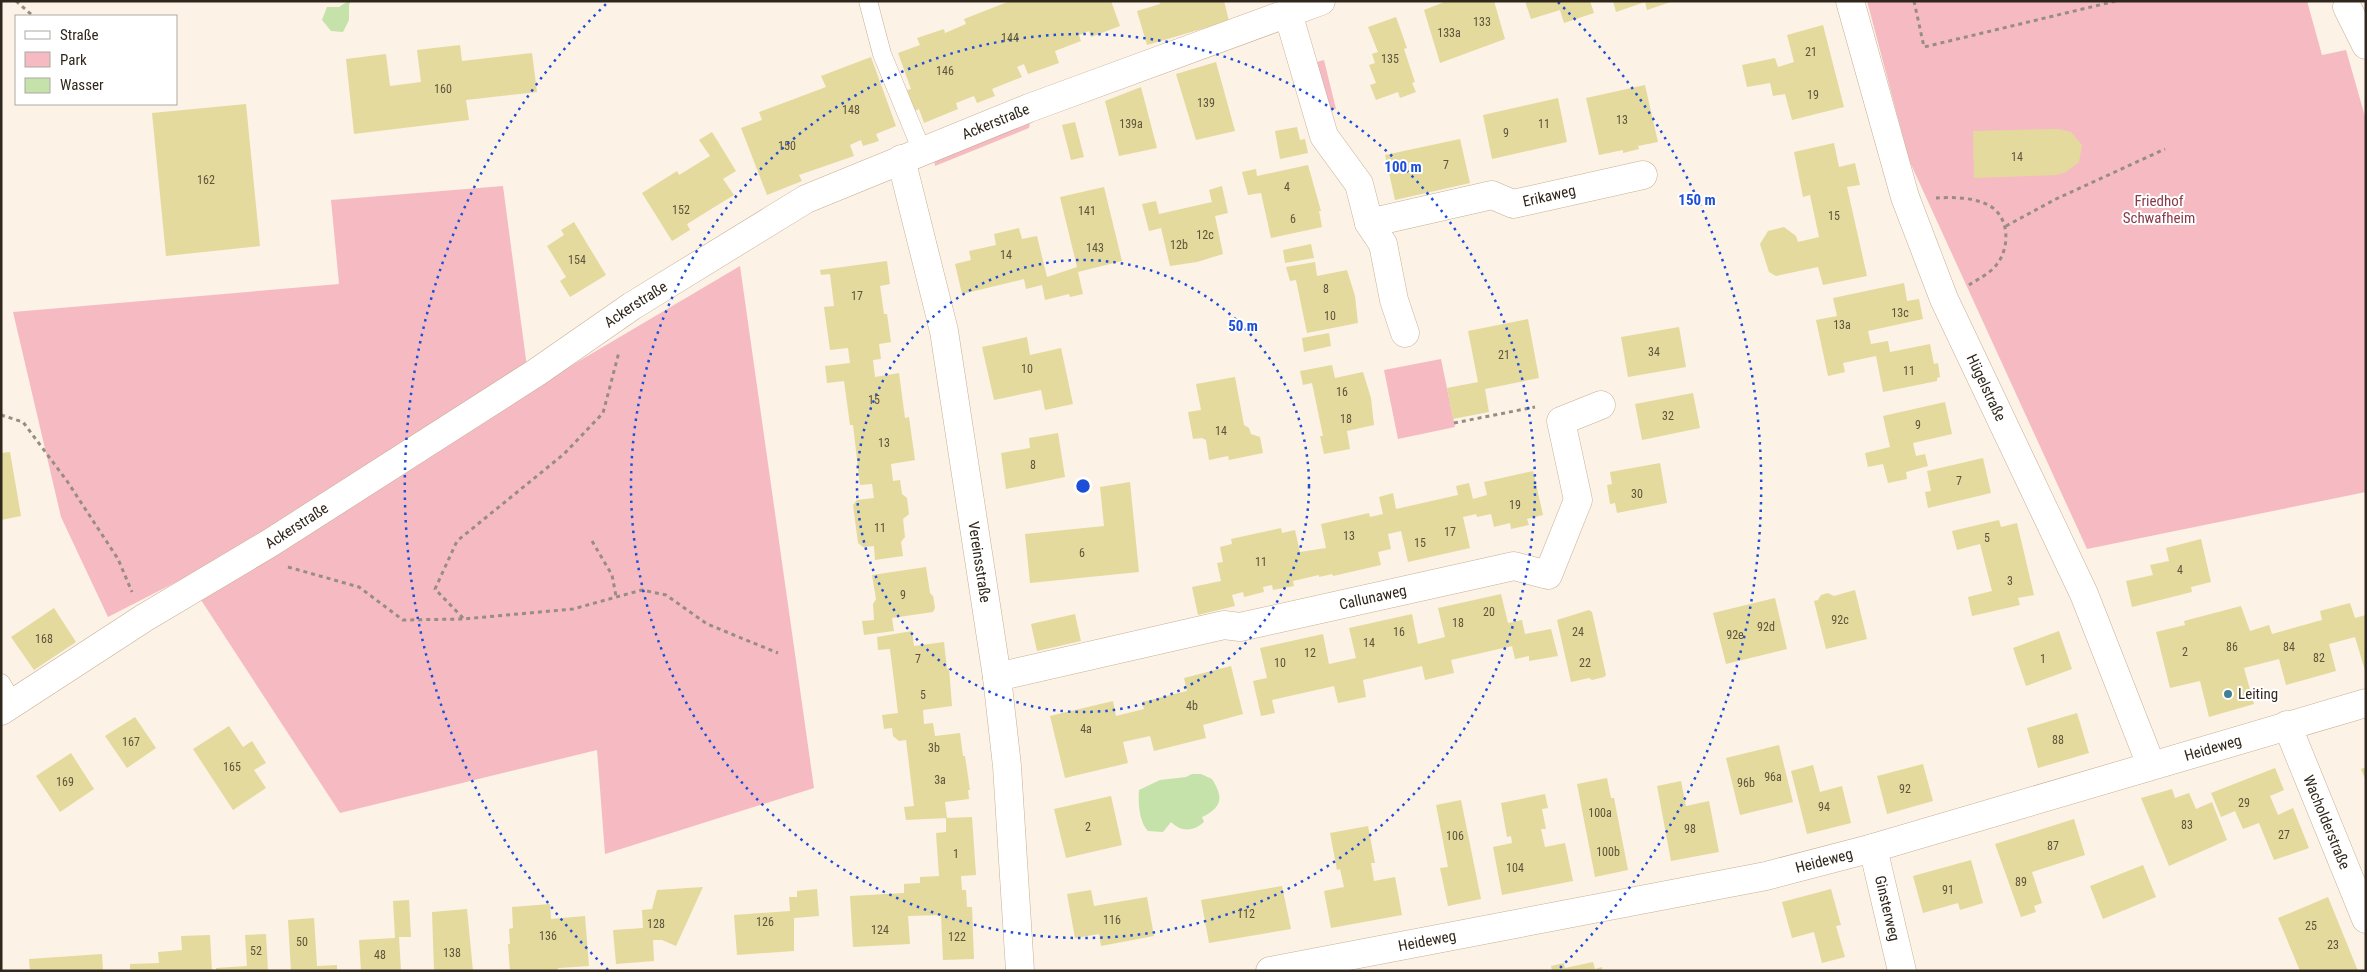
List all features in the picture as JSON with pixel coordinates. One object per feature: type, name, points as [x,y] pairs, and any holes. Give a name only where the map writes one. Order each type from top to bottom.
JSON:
[{"type":"street","name":"Ackerstraße","points":[[5,699],[243,560],[521,383],[632,306],[806,199],[1029,108],[1321,1]]},
{"type":"street","name":"Hügelstraße","points":[[1850,1],[1905,197],[1944,299],[2084,594],[2151,765]]},
{"type":"street","points":[[2348,8],[2366,45]]},
{"type":"street","points":[[1288,13],[1324,136],[1359,184],[1370,222],[1383,244],[1394,300],[1405,333]]},
{"type":"street","name":"Vereinsstraße","points":[[912,155],[944,331],[997,677],[1007,766],[1020,971]]},
{"type":"street","name":"Erikaweg","points":[[1370,222],[1492,195],[1513,204],[1643,175]]},
{"type":"street","points":[[1561,420],[1601,406]]},
{"type":"street","name":"Callunaweg","points":[[997,677],[1224,625],[1240,627],[1514,566],[1548,575],[1578,500],[1561,420]]},
{"type":"street","name":"Heideweg","points":[[1270,971],[1766,876],[1873,848],[2366,703]]},
{"type":"street","name":"Wacholderstraße","points":[[2287,726],[2366,919]]},
{"type":"street","name":"Ginsterweg","points":[[1873,848],[1902,971]]},
{"type":"lane","points":[[868,1],[912,155]]},
{"type":"path","points":[[16,1],[32,15]]},
{"type":"path","points":[[1914,1],[1924,47],[2116,1]]},
{"type":"path","points":[[2092,1],[2094,7]]},
{"type":"path","points":[[2006,226],[2056,199],[2166,149]]},
{"type":"path","points":[[1944,299],[1996,266],[2004,250],[2006,226],[1993,208],[1977,202],[1952,197]]},
{"type":"path","points":[[463,619],[435,589],[457,541],[564,454],[603,413],[620,351]]},
{"type":"path","points":[[1454,423],[1558,403],[1561,420]]},
{"type":"path","points":[[1,415],[23,422],[67,481],[118,559],[144,618]]},
{"type":"path","points":[[592,541],[612,575],[616,596]]},
{"type":"path","points":[[243,560],[292,568],[359,586],[403,620],[463,619],[574,610],[616,596],[642,590],[666,595],[707,624],[778,653]]},
{"type":"green space","name":"Friedhof Schwafheim","points":[[1867,1],[2307,1],[2322,55],[2346,50],[2366,120],[2366,492],[2087,549],[1909,160]]},
{"type":"green space","points":[[1324,60],[1336,109],[1330,110],[1313,63]]},
{"type":"green space","points":[[1030,123],[1029,128],[935,166],[934,160],[943,155]]},
{"type":"green space","points":[[503,186],[530,390],[740,266],[814,788],[605,854],[597,750],[340,813],[186,577],[108,617],[61,517],[13,312],[339,284],[331,200]]},
{"type":"green space","points":[[1441,359],[1455,427],[1398,439],[1384,370]]},
{"type":"water","points":[[351,1],[349,5],[349,20],[343,32],[331,31],[322,20],[327,7],[339,7]]},
{"type":"water","points":[[1192,774],[1201,774],[1212,779],[1219,797],[1214,810],[1202,817],[1204,822],[1196,828],[1187,830],[1179,828],[1171,822],[1163,832],[1148,831],[1141,817],[1139,790],[1160,780],[1186,777]]},
{"type":"building","points":[[1010,1],[1111,1],[1120,26],[1091,37],[1089,31],[1079,35],[1081,41],[1055,51],[1059,63],[1028,74],[1024,64],[1017,67],[1022,77],[992,89],[995,96],[977,103],[974,96],[956,103],[958,109],[924,123],[919,109],[915,111],[907,90],[911,89],[898,53],[920,45],[917,38],[944,29],[945,33],[966,24],[964,19]]},
{"type":"building","points":[[1159,1],[1224,1],[1229,21],[1147,45],[1137,11],[1160,4]]},
{"type":"building","points":[[1447,1],[1494,1],[1505,39],[1440,63],[1424,10]]},
{"type":"building","points":[[1525,1],[1590,1],[1594,13],[1564,23],[1560,10],[1531,19]]},
{"type":"building","points":[[1613,1],[1671,2],[1647,10],[1645,2],[1616,12]]},
{"type":"building","points":[[1396,17],[1407,48],[1404,49],[1415,82],[1412,83],[1416,92],[1400,98],[1398,92],[1376,100],[1370,85],[1376,83],[1369,65],[1375,63],[1372,54],[1378,52],[1368,27]]},
{"type":"building","points":[[1823,25],[1844,107],[1792,120],[1785,94],[1773,96],[1770,83],[1747,87],[1742,65],[1775,58],[1778,67],[1794,62],[1787,35]]},
{"type":"building","points":[[460,45],[462,61],[532,53],[537,92],[466,100],[469,120],[354,134],[346,59],[386,54],[390,86],[421,82],[417,50]]},
{"type":"building","points":[[871,57],[896,126],[876,134],[879,141],[863,146],[861,140],[850,145],[854,156],[799,175],[802,181],[767,195],[741,128],[762,120],[759,112],[826,87],[821,76]]},
{"type":"building","points":[[1216,62],[1235,131],[1196,140],[1176,74]]},
{"type":"building","points":[[1645,85],[1658,142],[1638,146],[1639,149],[1623,153],[1623,150],[1599,155],[1586,98]]},
{"type":"building","points":[[1141,87],[1157,148],[1119,156],[1105,101]]},
{"type":"building","points":[[1558,98],[1567,142],[1492,159],[1483,115]]},
{"type":"building","points":[[246,104],[260,246],[166,256],[152,113]]},
{"type":"building","points":[[1075,122],[1084,157],[1071,160],[1062,125]]},
{"type":"building","points":[[1297,127],[1300,140],[1305,139],[1308,153],[1280,159],[1275,131]]},
{"type":"building","points":[[2058,129],[2071,132],[2082,145],[2079,162],[2066,172],[2056,175],[1974,178],[1973,131]]},
{"type":"building","points":[[712,132],[736,171],[723,179],[734,195],[687,224],[690,230],[672,241],[642,193],[677,171],[679,175],[710,156],[699,140]]},
{"type":"building","points":[[1460,139],[1470,183],[1395,200],[1385,155]]},
{"type":"building","points":[[1834,143],[1839,167],[1855,163],[1860,185],[1847,187],[1867,276],[1823,285],[1818,267],[1776,276],[1769,272],[1760,244],[1768,231],[1784,227],[1796,236],[1798,242],[1819,237],[1810,195],[1803,197],[1794,152]]},
{"type":"building","points":[[1308,165],[1321,211],[1319,211],[1322,227],[1271,238],[1261,193],[1248,195],[1242,172],[1256,169],[1257,176]]},
{"type":"building","points":[[1222,186],[1228,213],[1215,216],[1223,254],[1197,262],[1170,266],[1161,228],[1149,231],[1142,204],[1156,201],[1159,214],[1212,202],[1209,190]]},
{"type":"building","points":[[1104,187],[1122,261],[1078,272],[1083,294],[1070,297],[1069,294],[1045,300],[1042,285],[1026,289],[1024,279],[962,294],[955,264],[971,260],[969,251],[996,245],[994,234],[1019,228],[1022,239],[1037,236],[1047,277],[1077,267],[1060,197]]},
{"type":"building","points":[[574,222],[606,275],[570,297],[560,281],[566,277],[547,246],[564,235],[561,230]]},
{"type":"building","points":[[1311,244],[1314,258],[1285,263],[1283,250]]},
{"type":"building","points":[[887,261],[890,284],[880,286],[891,342],[879,344],[881,359],[873,360],[875,377],[899,373],[905,418],[909,417],[915,460],[891,464],[893,481],[900,480],[902,494],[907,498],[909,514],[903,519],[905,537],[901,542],[903,556],[875,560],[874,546],[863,547],[858,543],[853,505],[857,500],[874,498],[872,484],[860,485],[853,425],[850,425],[844,381],[827,383],[825,366],[850,363],[848,348],[830,350],[824,307],[834,306],[830,274],[821,275],[820,270]]},
{"type":"building","points":[[1315,262],[1317,276],[1347,270],[1355,296],[1358,323],[1307,333],[1296,280],[1290,281],[1286,267]]},
{"type":"building","points":[[1904,283],[1907,301],[1919,299],[1923,319],[1868,331],[1871,344],[1888,341],[1890,352],[1930,344],[1934,364],[1938,363],[1940,377],[1937,378],[1937,381],[1883,392],[1876,356],[1843,363],[1845,372],[1828,376],[1816,320],[1837,316],[1833,298]]},
{"type":"building","points":[[1528,319],[1539,378],[1485,389],[1489,412],[1453,419],[1447,388],[1478,382],[1468,331]]},
{"type":"building","points":[[1679,327],[1686,367],[1628,377],[1621,337]]},
{"type":"building","points":[[1329,333],[1331,346],[1304,352],[1302,338]]},
{"type":"building","points":[[1027,337],[1030,355],[1061,348],[1073,404],[1045,410],[1041,390],[994,400],[982,347]]},
{"type":"building","points":[[1332,365],[1335,378],[1363,372],[1371,398],[1374,425],[1347,431],[1350,449],[1324,454],[1320,436],[1323,436],[1312,383],[1303,385],[1300,371]]},
{"type":"building","points":[[1235,377],[1244,425],[1249,428],[1251,434],[1260,437],[1263,453],[1229,460],[1228,456],[1209,460],[1206,440],[1202,438],[1193,439],[1188,412],[1201,410],[1196,384]]},
{"type":"building","points":[[1693,393],[1700,428],[1642,440],[1635,404]]},
{"type":"building","points":[[1945,402],[1952,434],[1913,443],[1916,456],[1925,454],[1928,466],[1906,472],[1907,479],[1888,483],[1883,464],[1868,467],[1865,453],[1890,447],[1883,416]]},
{"type":"building","points":[[1058,433],[1065,477],[1006,489],[1001,453],[1030,448],[1029,438]]},
{"type":"building","points":[[10,452],[21,516],[1,520],[1,453]]},
{"type":"building","points":[[1983,458],[1991,493],[1928,508],[1925,492],[1931,491],[1927,471]]},
{"type":"building","points":[[1660,463],[1667,503],[1617,513],[1615,503],[1610,504],[1607,485],[1612,484],[1610,472]]},
{"type":"building","points":[[1533,471],[1543,515],[1527,519],[1529,525],[1511,529],[1510,523],[1494,527],[1491,514],[1477,517],[1476,514],[1463,517],[1470,548],[1408,562],[1401,531],[1388,534],[1391,549],[1378,552],[1381,565],[1333,576],[1332,574],[1319,577],[1319,575],[1293,581],[1294,586],[1273,590],[1272,585],[1263,587],[1264,592],[1244,597],[1243,592],[1232,595],[1235,606],[1198,615],[1192,587],[1221,581],[1217,563],[1223,562],[1220,547],[1232,544],[1231,539],[1281,528],[1282,533],[1295,530],[1300,552],[1326,548],[1321,524],[1369,513],[1370,517],[1383,514],[1379,497],[1393,493],[1396,509],[1458,495],[1456,486],[1469,483],[1473,499],[1487,495],[1484,482]]},
{"type":"building","points":[[1130,482],[1139,572],[1030,583],[1025,534],[1104,526],[1100,487]]},
{"type":"building","points":[[1999,520],[2001,527],[2017,523],[2034,595],[2018,598],[2020,605],[1972,616],[1968,597],[1992,591],[1980,544],[1957,550],[1952,531]]},
{"type":"building","points":[[2201,539],[2211,582],[2191,587],[2192,592],[2132,607],[2126,581],[2153,575],[2150,565],[2169,561],[2166,548]]},
{"type":"building","points":[[926,567],[930,593],[933,596],[935,608],[933,612],[892,618],[894,631],[864,635],[862,621],[874,620],[873,604],[876,599],[872,575]]},
{"type":"building","points":[[1855,590],[1867,639],[1826,649],[1814,601],[1818,600],[1821,595],[1828,593],[1834,596]]},
{"type":"building","points":[[1501,594],[1508,623],[1522,620],[1525,634],[1551,629],[1558,656],[1529,661],[1529,656],[1515,659],[1512,646],[1451,660],[1454,673],[1425,680],[1422,666],[1363,680],[1366,697],[1338,703],[1334,686],[1272,700],[1275,713],[1261,716],[1253,681],[1267,678],[1260,648],[1323,634],[1329,664],[1356,658],[1349,628],[1412,614],[1418,644],[1445,637],[1438,608]]},
{"type":"building","points":[[1775,598],[1787,649],[1726,664],[1713,613]]},
{"type":"building","points":[[2350,603],[2355,618],[2366,615],[2366,674],[2355,637],[2329,644],[2336,671],[2286,685],[2279,659],[2244,668],[2254,704],[2209,717],[2200,681],[2170,688],[2156,632],[2185,625],[2184,621],[2241,606],[2250,631],[2269,625],[2272,634],[2322,620],[2320,611]]},
{"type":"building","points":[[54,608],[76,642],[34,670],[11,637]]},
{"type":"building","points":[[1589,610],[1592,612],[1606,675],[1592,680],[1589,678],[1571,682],[1557,620]]},
{"type":"building","points":[[1075,614],[1081,641],[1037,651],[1031,624]]},
{"type":"building","points":[[912,631],[914,646],[944,642],[947,669],[949,668],[952,706],[923,710],[924,724],[933,723],[935,736],[960,733],[970,790],[968,790],[969,799],[945,802],[947,818],[906,820],[904,807],[914,806],[906,740],[899,741],[893,736],[892,728],[884,729],[882,715],[898,713],[890,649],[878,650],[877,637]]},
{"type":"building","points":[[2059,631],[2072,669],[2026,686],[2013,648]]},
{"type":"building","points":[[1231,666],[1243,714],[1203,725],[1206,738],[1154,751],[1150,736],[1123,742],[1128,763],[1065,778],[1050,716],[1113,701],[1116,716],[1144,709],[1142,702],[1187,691],[1184,678]]},
{"type":"building","points":[[2077,713],[2089,753],[2038,768],[2027,728]]},
{"type":"building","points":[[135,717],[156,748],[127,768],[105,736]]},
{"type":"building","points":[[229,726],[243,747],[252,741],[266,763],[254,770],[266,788],[233,810],[193,749]]},
{"type":"building","points":[[1779,745],[1793,802],[1740,815],[1726,758]]},
{"type":"building","points":[[71,753],[94,789],[60,812],[36,776]]},
{"type":"building","points":[[1923,764],[1933,801],[1887,814],[1877,776]]},
{"type":"building","points":[[1813,765],[1820,792],[1842,786],[1851,823],[1807,834],[1791,771]]},
{"type":"building","points":[[2366,767],[2366,781],[2361,769]]},
{"type":"building","points":[[2275,768],[2284,790],[2270,796],[2278,815],[2293,808],[2309,848],[2274,860],[2259,823],[2243,829],[2235,811],[2221,817],[2211,793]]},
{"type":"building","points":[[1607,778],[1611,798],[1614,798],[1628,870],[1595,877],[1577,784]]},
{"type":"building","points":[[1681,781],[1686,806],[1709,801],[1719,852],[1671,861],[1657,786]]},
{"type":"building","points":[[2172,789],[2175,798],[2189,793],[2196,809],[2212,802],[2227,840],[2169,866],[2141,798]]},
{"type":"building","points":[[1545,794],[1548,808],[1542,809],[1546,829],[1541,829],[1545,847],[1565,843],[1573,881],[1502,895],[1493,847],[1512,843],[1511,836],[1507,837],[1501,803]]},
{"type":"building","points":[[1111,796],[1122,845],[1066,858],[1054,809]]},
{"type":"building","points":[[1461,800],[1481,899],[1448,906],[1440,868],[1448,867],[1436,805]]},
{"type":"building","points":[[972,817],[976,875],[961,876],[962,890],[966,890],[967,907],[972,907],[974,959],[943,960],[941,915],[908,916],[910,944],[853,947],[850,896],[904,893],[904,884],[920,883],[920,877],[939,876],[936,833],[946,832],[946,818]]},
{"type":"building","points":[[2074,819],[2085,855],[2032,872],[2042,903],[2034,906],[2036,912],[2021,917],[1995,844]]},
{"type":"building","points":[[1368,826],[1375,863],[1371,863],[1374,881],[1395,877],[1402,915],[1331,928],[1324,891],[1344,887],[1340,869],[1337,870],[1330,833]]},
{"type":"building","points":[[1971,860],[1983,903],[1960,910],[1958,903],[1923,913],[1913,876]]},
{"type":"building","points":[[2143,865],[2156,897],[2103,919],[2090,886]]},
{"type":"building","points":[[1282,886],[1291,929],[1209,943],[1201,900]]},
{"type":"building","points":[[703,887],[676,946],[662,940],[653,940],[654,961],[616,964],[613,930],[643,928],[642,910],[652,909],[657,890]]},
{"type":"building","points":[[817,889],[819,916],[794,918],[794,951],[737,955],[734,915],[790,911],[789,897],[797,897],[797,891]]},
{"type":"building","points":[[1831,889],[1841,925],[1836,926],[1845,957],[1822,963],[1814,932],[1792,938],[1782,902]]},
{"type":"building","points":[[1091,890],[1094,906],[1147,897],[1154,936],[1101,946],[1099,934],[1075,938],[1067,894]]},
{"type":"building","points":[[2328,897],[2358,971],[2300,971],[2278,918]]},
{"type":"building","points":[[409,900],[411,937],[399,937],[401,971],[361,971],[359,940],[395,938],[393,901]]},
{"type":"building","points":[[550,904],[551,919],[585,916],[589,966],[559,968],[556,970],[510,971],[508,944],[510,944],[509,929],[513,928],[512,907]]},
{"type":"building","points":[[467,909],[473,971],[434,971],[432,912]]},
{"type":"building","points":[[314,918],[317,966],[337,965],[337,971],[291,971],[288,920]]},
{"type":"building","points":[[266,934],[268,971],[216,971],[216,968],[247,966],[245,935]]},
{"type":"building","points":[[210,935],[212,971],[130,971],[130,964],[159,963],[158,952],[182,950],[181,936]]},
{"type":"building","points":[[102,954],[103,971],[30,971],[29,959]]},
{"type":"building","points":[[1593,962],[1595,969],[1602,967],[1602,971],[1552,971],[1551,966],[1564,963],[1565,968]]},
{"type":"place","name":"Leiting","points":[[2228,694]]}]
